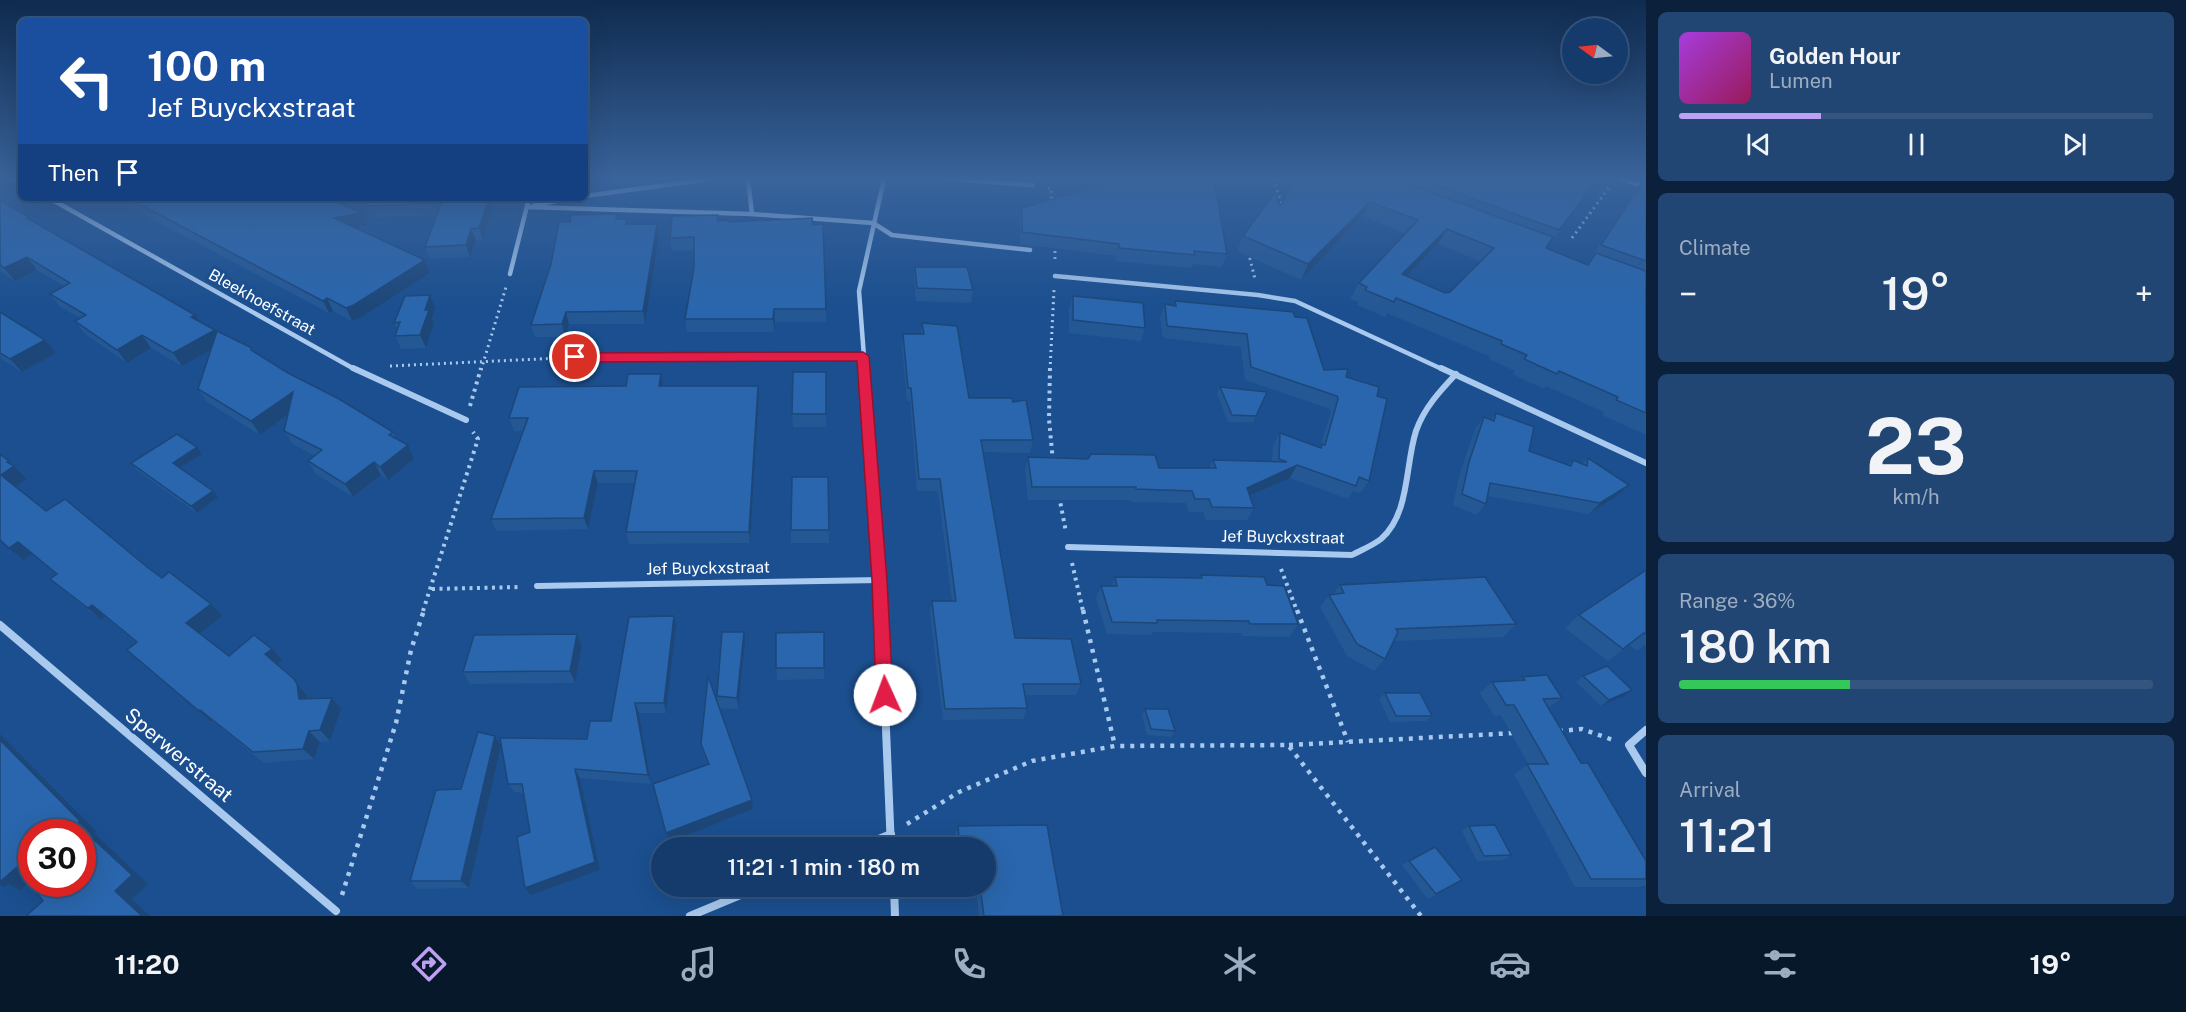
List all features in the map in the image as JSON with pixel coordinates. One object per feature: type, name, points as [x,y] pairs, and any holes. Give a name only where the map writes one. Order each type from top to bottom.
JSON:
[{"type":"street","name":"Bleekhoefstraat","points":[[91,222],[352,368],[466,420]]},
{"type":"street","points":[[510,274],[523,222]]},
{"type":"street","points":[[856,222],[873,223],[892,235],[1030,250]]},
{"type":"street","points":[[873,223],[859,291],[880,580],[891,834],[884,837]]},
{"type":"street","points":[[1055,276],[1295,300],[1646,463]]},
{"type":"street","points":[[575,357],[863,356]]},
{"type":"street","name":"Jef Buyckxstraat","points":[[1068,547],[1352,555],[1380,539],[1393,525],[1416,431],[1429,402],[1456,374]]},
{"type":"street","name":"Jef Buyckxstraat","points":[[537,586],[880,580]]},
{"type":"street","name":"Sperwerstraat","points":[[0,625],[336,911]]},
{"type":"street","points":[[1646,730],[1629,745],[1646,773]]},
{"type":"street","points":[[690,916],[736,897]]},
{"type":"street","points":[[894,897],[895,916]]},
{"type":"path","points":[[1572,238],[1584,222]]},
{"type":"path","points":[[1054,465],[1049,442],[1048,379],[1054,326],[1055,243]]},
{"type":"path","points":[[1257,251],[1250,259],[1258,295]]},
{"type":"path","points":[[336,911],[396,723],[411,650],[432,589],[477,439],[466,420],[510,274]]},
{"type":"path","points":[[385,366],[575,357]]},
{"type":"path","points":[[1058,489],[1068,547],[1115,746]]},
{"type":"path","points":[[1275,552],[1347,742]]},
{"type":"path","points":[[432,589],[537,586]]},
{"type":"path","points":[[1547,731],[1582,729],[1629,745]]},
{"type":"path","points":[[891,834],[959,792],[1032,761],[1115,746],[1288,745],[1524,732]]},
{"type":"path","points":[[1288,745],[1421,916]]},
{"type":"building","points":[[0,222],[33,222],[195,315],[191,317],[215,330],[173,353],[142,335],[117,350],[75,321],[86,315],[50,294],[70,283],[27,257],[4,268],[0,265]]},
{"type":"building","points":[[173,222],[342,222],[425,260],[354,305],[346,308],[327,298],[323,301]]},
{"type":"building","points":[[434,222],[481,222],[479,228],[471,229],[466,245],[425,247]]},
{"type":"building","points":[[559,222],[657,224],[643,311],[566,312],[562,324],[531,325],[551,264]]},
{"type":"building","points":[[671,222],[813,222],[813,225],[823,224],[826,309],[774,309],[773,319],[685,319],[694,268],[694,237],[670,238]]},
{"type":"building","points":[[1022,222],[1221,222],[1227,254],[1194,251],[1195,255],[1119,248],[1119,244],[1022,232]]},
{"type":"building","points":[[1253,222],[1350,222],[1308,264],[1243,236]]},
{"type":"building","points":[[1416,222],[1511,222],[1553,237],[1546,248],[1588,265],[1596,253],[1646,271],[1646,413],[1616,400],[1618,397],[1559,371],[1557,374],[1524,359],[1527,355],[1501,344],[1502,341],[1396,298],[1394,302],[1365,290],[1367,287],[1359,283]],"holes":[[[1447,229],[1494,248],[1450,292],[1445,293],[1402,274]]]},
{"type":"building","points":[[1536,222],[1565,222],[1559,230]]},
{"type":"building","points":[[1616,222],[1646,222],[1646,261],[1601,245]]},
{"type":"building","points":[[915,267],[967,267],[973,290],[917,288]]},
{"type":"building","points":[[430,295],[425,310],[429,310],[420,335],[395,336],[400,322],[394,323],[405,296]]},
{"type":"building","points":[[1073,296],[1143,303],[1145,328],[1073,320]]},
{"type":"building","points":[[1175,301],[1293,312],[1295,317],[1307,318],[1324,370],[1348,369],[1346,377],[1379,387],[1377,396],[1387,399],[1369,481],[1359,477],[1356,486],[1297,465],[1247,488],[1254,508],[1212,507],[1209,499],[1195,499],[1192,491],[1136,489],[1136,487],[1032,487],[1028,457],[1088,459],[1091,454],[1155,455],[1159,468],[1216,468],[1213,460],[1287,462],[1279,459],[1280,433],[1321,448],[1322,444],[1325,445],[1337,396],[1251,367],[1247,334],[1167,326],[1165,304],[1176,306]]},
{"type":"building","points":[[0,312],[45,340],[10,359],[0,353]]},
{"type":"building","points":[[922,323],[957,326],[969,398],[1012,398],[1013,402],[1026,400],[1033,440],[981,440],[1015,638],[1071,639],[1081,684],[1023,684],[1027,708],[945,709],[932,601],[956,601],[940,479],[919,479],[911,388],[908,388],[903,334],[924,334]]},
{"type":"building","points":[[217,331],[252,348],[251,350],[288,373],[339,399],[393,432],[389,435],[408,445],[380,467],[374,462],[345,484],[308,461],[322,450],[284,431],[293,392],[251,421],[198,389]]},
{"type":"building","points":[[793,372],[826,372],[826,414],[792,414]]},
{"type":"building","points":[[628,374],[661,374],[659,386],[758,386],[749,532],[626,532],[637,471],[594,471],[584,518],[491,519],[528,418],[509,418],[519,387],[626,386]]},
{"type":"building","points":[[1220,387],[1267,392],[1256,416],[1232,415]]},
{"type":"building","points":[[1496,413],[1534,427],[1529,451],[1571,466],[1573,460],[1587,466],[1588,458],[1629,485],[1600,503],[1490,483],[1486,504],[1462,494],[1469,462],[1484,417],[1494,421]]},
{"type":"building","points":[[177,434],[197,447],[173,463],[213,491],[191,506],[131,463]]},
{"type":"building","points":[[0,454],[14,466],[1,475],[46,511],[65,499],[162,578],[169,572],[211,604],[186,623],[229,656],[254,635],[272,649],[265,654],[294,679],[299,699],[332,698],[320,730],[309,731],[303,749],[253,752],[199,711],[127,650],[137,642],[92,605],[88,608],[50,579],[57,574],[18,542],[9,548],[0,540]]},
{"type":"building","points":[[792,477],[828,477],[829,530],[791,530]]},
{"type":"building","points":[[1646,570],[1646,634],[1644,633],[1623,649],[1579,615]]},
{"type":"building","points":[[1201,575],[1264,577],[1267,585],[1284,586],[1298,624],[1157,620],[1157,623],[1112,622],[1101,586],[1117,586],[1115,577],[1202,578]]},
{"type":"building","points":[[1485,577],[1516,624],[1396,629],[1398,632],[1385,659],[1357,644],[1329,595],[1344,593],[1340,585]]},
{"type":"building","points":[[674,616],[664,703],[635,703],[648,775],[575,769],[595,862],[525,888],[517,837],[530,832],[522,784],[508,784],[500,738],[587,739],[590,721],[611,721],[629,617]]},
{"type":"building","points":[[722,632],[744,632],[737,698],[717,696]]},
{"type":"building","points":[[824,632],[824,668],[776,668],[776,633]]},
{"type":"building","points":[[577,634],[570,671],[463,672],[474,635]]},
{"type":"building","points":[[1607,666],[1632,690],[1609,700],[1583,676]]},
{"type":"building","points":[[1547,675],[1562,698],[1543,699],[1581,763],[1588,763],[1646,861],[1646,879],[1591,879],[1527,764],[1548,764],[1514,705],[1506,705],[1492,682],[1525,680],[1522,677]]},
{"type":"building","points":[[708,676],[752,800],[666,833],[653,784],[709,764],[701,744]]},
{"type":"building","points":[[1385,693],[1420,693],[1432,716],[1396,716]]},
{"type":"building","points":[[1145,709],[1168,709],[1175,731],[1151,729]]},
{"type":"building","points":[[478,732],[495,736],[461,881],[410,881],[436,790],[461,789]]},
{"type":"building","points":[[0,740],[78,819],[18,819],[18,868],[1,881]]},
{"type":"building","points":[[1047,825],[1063,916],[984,916],[981,897],[996,897],[996,837],[959,837],[958,826]]},
{"type":"building","points":[[1495,825],[1511,855],[1484,856],[1469,826]]},
{"type":"building","points":[[96,842],[132,875],[115,891],[142,916],[26,916],[43,901],[40,897],[96,897]]},
{"type":"building","points":[[1435,847],[1462,880],[1436,894],[1409,861]]},
{"type":"route","points":[[575,357],[863,356],[880,580],[885,695]]}]
